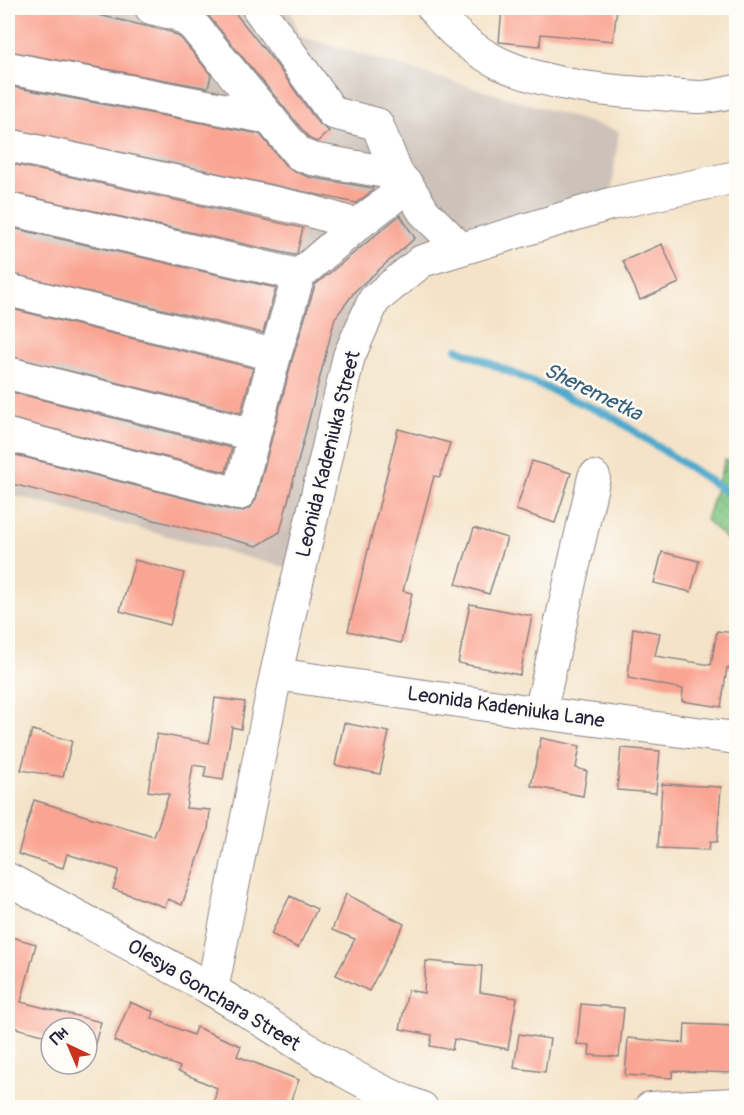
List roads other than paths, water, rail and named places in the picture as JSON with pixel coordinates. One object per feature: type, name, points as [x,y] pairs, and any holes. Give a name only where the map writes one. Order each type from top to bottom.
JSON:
[{"type":"street","points":[[151,8],[179,15],[193,25],[299,154],[403,180]]},
{"type":"street","points":[[258,8],[333,113],[377,124],[403,180],[424,212],[461,249]]},
{"type":"street","points":[[433,8],[450,28],[481,53],[522,72],[566,84],[617,92],[701,97],[736,91]]},
{"type":"street","points":[[8,68],[270,118]]},
{"type":"street","points":[[8,145],[307,210],[357,225]]},
{"type":"street","name":"Leonida Kadeniuka Street","points":[[212,990],[276,674],[349,356],[374,300],[422,261],[610,204],[736,177]]},
{"type":"street","points":[[8,435],[239,494],[275,355],[299,275],[357,225],[403,180]]},
{"type":"street","points":[[8,209],[299,275]]},
{"type":"street","points":[[8,290],[275,355]]},
{"type":"street","points":[[8,373],[254,435]]},
{"type":"street","points":[[540,713],[594,477]]},
{"type":"street","name":"Leonida Kadeniuka Lane","points":[[276,674],[540,713],[736,738]]},
{"type":"street","name":"Olesya Gonchara Street","points":[[8,879],[212,990],[326,1062],[393,1097],[422,1107]]},
{"type":"street","points":[[650,1107],[736,1104]]},
{"type":"waterway","name":"Sheremetka","points":[[457,349],[611,416],[736,498]]}]
